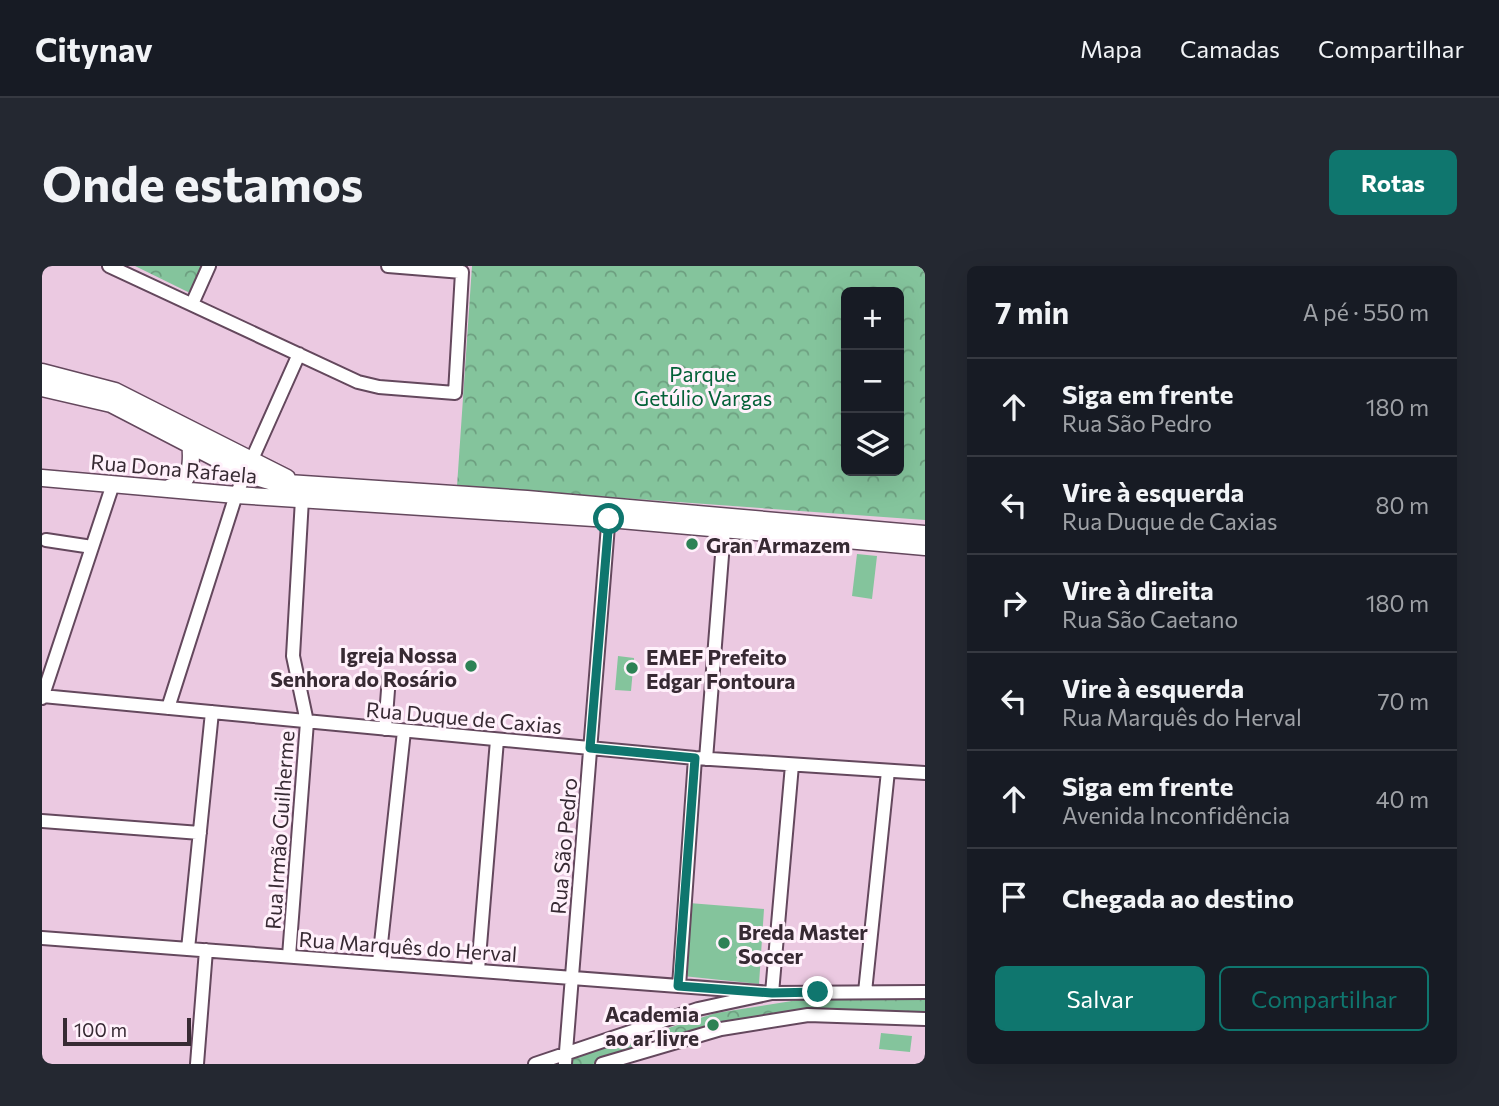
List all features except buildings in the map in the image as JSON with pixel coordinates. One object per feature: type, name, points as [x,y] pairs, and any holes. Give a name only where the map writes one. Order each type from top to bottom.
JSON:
[{"type":"main road","points":[[42,372],[115,391],[189,426],[248,468]]},
{"type":"main road","points":[[42,388],[111,404],[191,445],[304,492]]},
{"type":"main road","points":[[165,488],[181,483],[187,477],[192,461],[189,426]]},
{"type":"main road","name":"Rua Dona Rafaela","points":[[42,478],[236,495],[304,492],[609,513]]},
{"type":"main road","points":[[609,513],[724,530],[925,547]]},
{"type":"main road","points":[[609,513],[925,534]]},
{"type":"street","points":[[109,266],[358,382],[379,387],[455,393],[462,272],[388,266]]},
{"type":"street","points":[[192,304],[209,266]]},
{"type":"street","points":[[168,708],[236,495],[299,354]]},
{"type":"street","points":[[42,697],[113,484]]},
{"type":"street","name":"Rua Irmão Guilherme","points":[[289,956],[307,722],[293,656],[304,492]]},
{"type":"street","name":"Rua São Pedro","points":[[566,1059],[609,513]]},
{"type":"street","points":[[698,1009],[702,1003],[699,993],[685,986],[701,759],[724,530]]},
{"type":"street","points":[[46,540],[92,547]]},
{"type":"street","points":[[385,729],[389,677]]},
{"type":"street","name":"Rua Duque de Caxias","points":[[42,697],[701,759],[925,773]]},
{"type":"street","points":[[188,949],[212,712]]},
{"type":"street","points":[[379,962],[404,731]]},
{"type":"street","points":[[478,970],[497,740]]},
{"type":"street","points":[[772,993],[792,765]]},
{"type":"street","points":[[865,992],[888,771]]},
{"type":"street","points":[[42,821],[200,833]]},
{"type":"street","name":"Rua Marquês do Herval","points":[[42,938],[772,993]]},
{"type":"street","points":[[197,1064],[206,950]]},
{"type":"street","points":[[535,1064],[566,1059],[698,1009],[772,993],[925,992]]},
{"type":"street","points":[[601,1064],[721,1030],[808,1015],[925,1019]]},
{"type":"green space","points":[[135,266],[202,266],[190,293]]},
{"type":"green space","name":"Parque Getúlio Vargas","points":[[472,266],[925,266],[925,520],[457,486]]},
{"type":"green space","points":[[857,554],[877,556],[872,599],[852,596]]},
{"type":"green space","points":[[618,656],[634,658],[631,691],[615,690]]},
{"type":"green space","name":"Breda Master Soccer","points":[[689,903],[764,909],[759,984],[683,976]]},
{"type":"green space","points":[[817,997],[925,997],[925,1013],[879,1011],[674,1039],[593,1064],[554,1064],[716,1013]]},
{"type":"green space","points":[[881,1033],[912,1036],[910,1052],[879,1049]]},
{"type":"place","name":"Gran Armazem","points":[[692,544]]},
{"type":"place","name":"Igreja Nossa Senhora do Rosário","points":[[471,666]]},
{"type":"place","name":"EMEF Prefeito Edgar Fontoura","points":[[632,668]]},
{"type":"place","name":"Breda Master Soccer","points":[[724,943]]},
{"type":"place","name":"Academia ao ar livre","points":[[713,1025]]},
{"type":"route","points":[[609,519],[590,748],[695,758],[678,986],[772,993],[818,992]]}]
